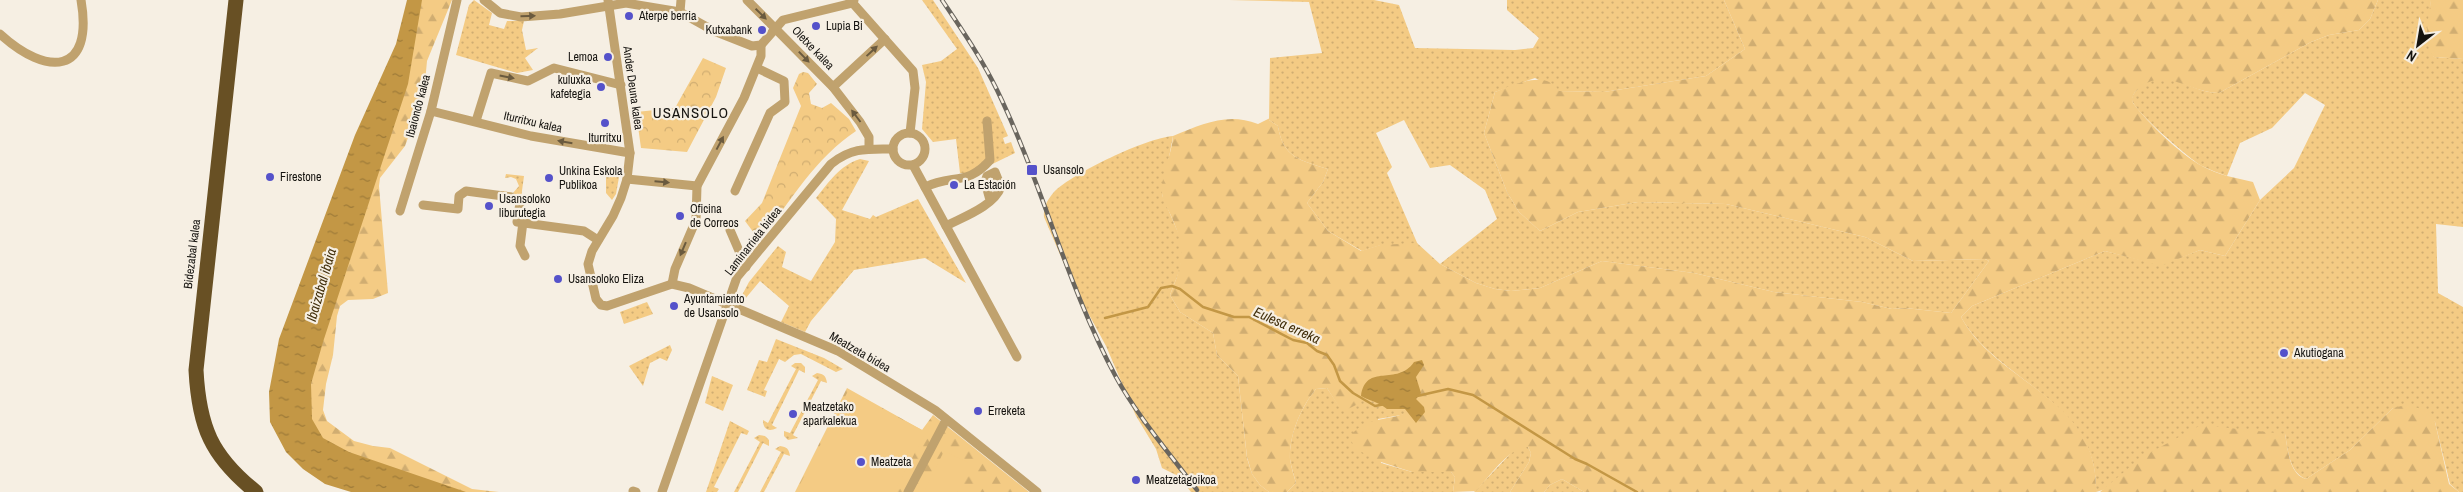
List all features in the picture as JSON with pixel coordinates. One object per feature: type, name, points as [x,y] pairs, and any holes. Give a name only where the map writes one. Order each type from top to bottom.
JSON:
[{"type":"highway","name":"Bidezabal kalea","points":[[236,0],[196,370],[198,400],[206,432],[222,460],[234,475],[256,492]]},
{"type":"street","points":[[0,34],[38,60],[52,63],[68,60],[75,53],[83,37],[84,24],[81,0]]},
{"type":"street","points":[[484,0],[500,13],[521,17],[560,14],[608,2],[626,3],[680,12],[714,31],[752,46],[761,45],[756,68],[744,98],[697,186],[696,220],[675,269],[672,284],[689,288],[729,304]]},
{"type":"street","points":[[680,12],[681,0]]},
{"type":"street","points":[[747,0],[775,27],[783,20],[852,1],[913,71],[915,88],[910,133]]},
{"type":"street","name":"Ander Deuna kalea","points":[[608,2],[630,153],[627,179],[613,216],[592,251],[588,264],[596,299],[607,306],[672,284]]},
{"type":"street","name":"Ibaiondo kalea","points":[[400,211],[431,110],[456,3]]},
{"type":"street","name":"Oletxe kalea","points":[[761,45],[775,27],[833,87],[860,122],[869,137],[869,149]]},
{"type":"street","points":[[833,87],[886,39]]},
{"type":"street","points":[[476,121],[491,74],[528,81],[554,68],[621,85]]},
{"type":"street","points":[[735,191],[770,113],[785,102],[784,81],[756,68]]},
{"type":"street","name":"Iturritxu kalea","points":[[431,110],[531,136],[630,153]]},
{"type":"street","points":[[925,187],[936,182],[968,178],[984,167],[990,160],[987,121]]},
{"type":"street","points":[[910,133],[919,137],[924,145],[921,160],[913,165],[899,162],[893,149],[896,139],[910,133]]},
{"type":"street","name":"Laminarrieta bidea","points":[[662,492],[729,304],[730,292],[737,277],[831,164],[843,154],[869,149],[893,149]]},
{"type":"street","points":[[913,165],[1017,357]]},
{"type":"street","points":[[627,179],[697,186]]},
{"type":"street","points":[[423,205],[458,209],[459,196],[466,191],[511,196],[520,203],[520,246],[525,256]]},
{"type":"street","points":[[946,226],[990,200]]},
{"type":"street","points":[[520,222],[584,231],[598,240]]},
{"type":"street","points":[[730,230],[746,267]]},
{"type":"street","name":"Meatzeta bidea","points":[[729,304],[838,351],[946,420],[1037,492]]},
{"type":"street","points":[[908,492],[946,420]]},
{"type":"green space","points":[[420,0],[452,0],[427,61],[424,93],[405,146],[380,178],[379,186],[388,293],[373,299],[348,300],[340,306],[323,410],[327,421],[354,441],[390,448],[472,489],[499,492],[397,492],[292,453],[312,285]]},
{"type":"green space","points":[[474,0],[492,13],[489,25],[504,29],[507,21],[524,21],[522,30],[526,50],[538,48],[525,58],[533,70],[517,73],[456,55],[469,5]]},
{"type":"green space","points":[[922,0],[933,0],[978,68],[1008,136],[1003,138],[1005,144],[1011,142],[1015,153],[974,173],[960,173],[956,139],[933,142],[922,129],[926,82],[922,65],[941,61],[957,49]]},
{"type":"green space","points":[[1229,0],[1374,0],[1399,5],[1415,48],[1515,50],[1533,48],[1539,38],[1507,10],[1507,0],[1724,0],[1745,49],[1706,76],[1604,92],[1559,91],[1535,78],[1495,92],[1484,133],[1507,192],[1519,212],[1540,231],[1578,212],[1638,202],[1726,204],[1865,237],[1913,261],[1985,259],[1989,261],[1951,313],[1905,308],[1892,309],[1862,302],[1774,292],[1694,273],[1602,261],[1540,288],[1511,291],[1495,289],[1476,283],[1440,264],[1497,219],[1485,190],[1450,165],[1430,168],[1404,120],[1376,133],[1392,167],[1387,173],[1418,245],[1381,245],[1362,251],[1328,231],[1307,203],[1323,182],[1328,169],[1294,156],[1284,145],[1278,126],[1269,120],[1270,58],[1322,53],[1309,2]]},
{"type":"green space","points":[[1724,0],[2378,0],[2370,19],[2359,30],[2329,35],[2311,42],[2219,93],[2199,90],[2169,80],[2160,80],[2150,82],[2134,94],[2133,103],[2165,138],[2184,154],[2214,172],[2253,182],[2260,200],[2225,256],[2200,250],[2161,266],[2105,251],[1972,306],[1961,317],[1978,340],[1998,360],[2044,394],[2064,413],[2081,434],[2093,460],[2096,492],[1584,492],[1562,479],[1550,485],[1544,492],[1510,492],[1529,462],[1531,453],[1528,447],[1514,451],[1476,491],[1453,492],[1455,477],[1451,472],[1412,472],[1381,462],[1354,448],[1350,436],[1358,429],[1366,424],[1407,412],[1415,407],[1374,386],[1356,405],[1346,410],[1339,407],[1327,388],[1316,389],[1305,404],[1292,440],[1290,459],[1296,483],[1287,492],[1269,492],[1260,485],[1252,474],[1247,457],[1238,376],[1217,355],[1213,333],[1180,312],[1170,295],[1178,274],[1181,256],[1176,229],[1162,196],[1163,178],[1173,136],[1215,121],[1236,119],[1258,124],[1270,118],[1269,120],[1278,126],[1284,145],[1294,156],[1328,169],[1323,182],[1307,203],[1328,231],[1361,251],[1380,245],[1417,243],[1440,264],[1476,283],[1495,289],[1511,291],[1540,288],[1602,261],[1694,273],[1774,292],[1862,302],[1892,309],[1905,308],[1951,313],[1989,261],[1985,259],[1913,261],[1865,237],[1726,204],[1638,202],[1578,212],[1540,231],[1519,212],[1507,192],[1484,133],[1495,92],[1520,83],[1538,80],[1553,84],[1559,91],[1604,92],[1706,76],[1745,49]]},
{"type":"green space","points":[[2378,0],[2431,0],[2428,40],[2434,57],[2463,59],[2463,227],[2436,224],[2438,293],[2463,307],[2463,492],[2459,492],[2450,484],[2435,422],[2393,408],[2350,450],[2306,479],[2296,472],[2290,460],[2285,434],[2096,492],[2093,461],[2081,435],[2064,414],[2044,395],[1998,359],[1978,340],[1961,317],[1972,306],[2105,251],[2161,265],[2200,250],[2225,256],[2260,200],[2294,168],[2325,105],[2305,93],[2272,128],[2240,143],[2227,176],[2202,166],[2176,146],[2135,106],[2132,100],[2134,94],[2143,84],[2158,79],[2176,81],[2202,90],[2219,93],[2311,42],[2329,35],[2359,30],[2370,19]]},
{"type":"green space","points":[[2431,0],[2463,0],[2463,59],[2434,57],[2430,51],[2427,30]]},
{"type":"green space","points":[[703,58],[726,68],[716,97],[687,152],[641,148],[636,112],[675,108]]},
{"type":"green space","points":[[803,72],[808,73],[817,84],[809,93],[811,104],[822,108],[831,103],[849,119],[856,131],[841,142],[815,168],[760,241],[745,221],[762,203],[801,106],[793,88],[799,74]]},
{"type":"green space","points":[[1173,136],[1162,195],[1180,237],[1183,251],[1180,269],[1170,295],[1180,312],[1213,333],[1217,355],[1238,376],[1247,458],[1252,474],[1260,485],[1269,492],[1191,492],[1178,476],[1162,468],[1156,449],[1136,416],[1106,346],[1073,285],[1044,217],[1048,200],[1063,184],[1093,166],[1128,150],[1161,138]]},
{"type":"green space","points":[[860,159],[869,161],[842,210],[870,219],[873,215],[876,217],[918,199],[966,283],[925,258],[854,270],[811,321],[805,332],[781,322],[789,306],[760,281],[745,299],[741,297],[749,282],[778,246],[786,252],[782,267],[811,281],[835,242],[836,219],[816,198],[830,180],[841,170]]},
{"type":"green space","points":[[606,171],[613,171],[619,177],[616,194],[612,200],[606,193]]},
{"type":"green space","points":[[506,174],[524,176],[521,198],[503,195],[503,191],[513,193],[519,186],[516,179],[511,177],[505,178]]},
{"type":"green space","points":[[647,302],[653,314],[624,324],[620,312]]},
{"type":"green space","points":[[776,339],[824,358],[843,369],[836,372],[801,354],[794,355],[785,362],[779,359],[764,390],[767,391],[765,397],[747,390],[759,360],[767,362]]},
{"type":"green space","points":[[670,345],[672,350],[667,361],[660,358],[650,363],[643,386],[629,366]]},
{"type":"green space","points":[[795,363],[801,363],[805,367],[805,373],[799,370],[772,425],[777,428],[767,429],[764,426],[763,420],[768,423],[796,369],[791,366]]},
{"type":"green space","points":[[817,373],[824,376],[827,383],[821,381],[793,435],[798,438],[788,440],[784,436],[784,431],[790,433],[818,380],[812,376]]},
{"type":"green space","points":[[712,376],[733,385],[723,411],[705,403]]},
{"type":"green space","points":[[1374,386],[1415,407],[1407,414],[1378,419],[1381,463],[1412,472],[1451,472],[1455,477],[1453,492],[1287,492],[1296,483],[1290,459],[1294,431],[1305,404],[1316,389],[1327,388],[1339,406]]},
{"type":"green space","points":[[847,388],[922,430],[933,415],[1029,492],[795,492]]},
{"type":"green space","name":"Meatzeta","points":[[848,391],[926,432],[894,492],[796,492]]},
{"type":"green space","points":[[2406,405],[2422,409],[2435,422],[2449,484],[2459,492],[2100,492],[2142,457],[2201,425],[2285,434],[2288,454],[2293,467],[2300,476],[2306,479],[2350,450],[2393,408]]},
{"type":"green space","points":[[730,421],[749,431],[747,435],[741,433],[714,487],[719,489],[717,492],[706,492]]},
{"type":"green space","points":[[759,435],[765,436],[769,440],[769,446],[763,443],[738,492],[734,492],[760,442],[754,438]]},
{"type":"green space","points":[[780,446],[787,449],[790,456],[784,454],[764,492],[760,492],[781,452],[775,449]]},
{"type":"green space","points":[[1521,447],[1528,447],[1531,453],[1529,462],[1510,492],[1474,492],[1513,451]]},
{"type":"green space","points":[[944,451],[971,464],[957,492],[924,492]]},
{"type":"green space","points":[[1562,479],[1584,492],[1544,492],[1550,485]]},
{"type":"water","name":"Ibaizabal ibaia","points":[[407,0],[422,0],[408,84],[323,342],[311,384],[312,419],[323,438],[349,452],[466,492],[351,492],[325,484],[303,469],[286,452],[270,422],[269,392],[279,339],[355,135],[396,44]]},
{"type":"water","points":[[1422,360],[1424,365],[1416,377],[1421,393],[1416,399],[1424,407],[1425,412],[1416,423],[1405,409],[1387,409],[1361,396],[1364,386],[1369,380],[1375,377],[1399,373],[1407,369],[1414,362]]},
{"type":"waterway","name":"Eulesa erreka","points":[[1105,318],[1148,307],[1161,288],[1172,286],[1180,289],[1203,307],[1234,317],[1249,317],[1293,340],[1307,343],[1317,351],[1327,355],[1334,365],[1340,381],[1353,393],[1375,406],[1385,404]]},
{"type":"waterway","name":"Eulesa erreka","points":[[1417,396],[1448,389],[1473,395],[1575,459],[1637,492]]},
{"type":"railway","points":[[942,0],[964,33],[997,90],[1028,161],[1083,307],[1116,377],[1144,421],[1197,490]]},
{"type":"place","name":"Aterpe berria","points":[[629,16]]},
{"type":"place","name":"Lupia Bi","points":[[816,26]]},
{"type":"place","name":"Kutxabank","points":[[762,30]]},
{"type":"place","name":"Lemoa","points":[[608,57]]},
{"type":"place","name":"kuluxka kafetegia","points":[[601,87]]},
{"type":"place","name":"Iturritxu","points":[[605,123]]},
{"type":"place","name":"Usansolo","points":[[1032,170]]},
{"type":"place","name":"Firestone","points":[[270,177]]},
{"type":"place","name":"Unkina Eskola Publikoa","points":[[549,178]]},
{"type":"place","name":"La Estación","points":[[954,185]]},
{"type":"place","name":"Usansoloko liburutegia","points":[[489,206]]},
{"type":"place","name":"Oficina de Correos","points":[[680,216]]},
{"type":"place","name":"Usansoloko Eliza","points":[[558,279]]},
{"type":"place","name":"Ayuntamiento de Usansolo","points":[[674,306]]},
{"type":"place","name":"Akutiogana","points":[[2284,353]]},
{"type":"place","name":"Erreketa","points":[[978,411]]},
{"type":"place","name":"Meatzetako aparkalekua","points":[[793,414]]},
{"type":"place","name":"Meatzeta","points":[[861,462]]},
{"type":"place","name":"Meatzetagoikoa","points":[[1136,480]]},
{"type":"district","name":"USANSOLO","points":[[691,112]]}]
